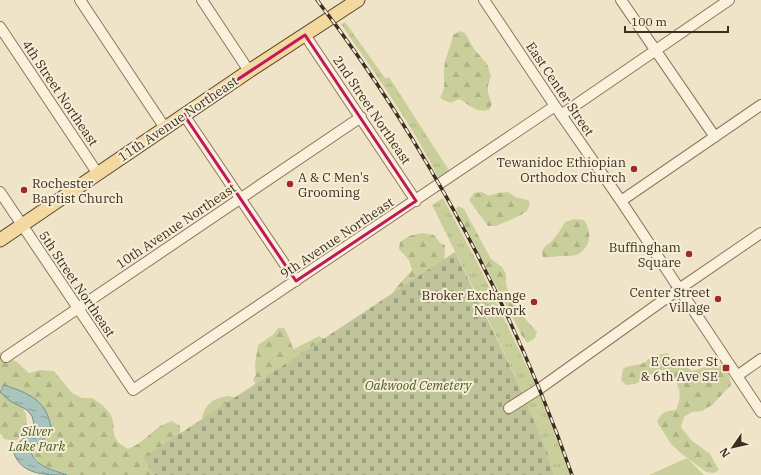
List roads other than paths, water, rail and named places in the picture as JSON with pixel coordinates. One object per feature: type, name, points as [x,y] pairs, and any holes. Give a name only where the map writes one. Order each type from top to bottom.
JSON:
[{"type":"main road","name":"11th Avenue Northeast","points":[[0,240],[249,71],[305,35],[350,2]]},
{"type":"street","points":[[80,0],[165,128]]},
{"type":"street","points":[[202,0],[249,71]]},
{"type":"street","name":"East Center Street","points":[[484,0],[558,111],[621,201],[761,412]]},
{"type":"street","points":[[621,0],[715,137]]},
{"type":"street","name":"9th Avenue Northeast","points":[[133,390],[416,201],[656,51],[728,0]]},
{"type":"street","name":"4th Street Northeast","points":[[0,27],[98,174]]},
{"type":"street","name":"2nd Street Northeast","points":[[305,35],[416,201]]},
{"type":"street","points":[[621,201],[761,105]]},
{"type":"street","points":[[184,115],[296,281]]},
{"type":"street","name":"10th Avenue Northeast","points":[[6,357],[361,117]]},
{"type":"street","name":"5th Street Northeast","points":[[0,192],[133,390]]},
{"type":"street","points":[[509,408],[539,389],[679,289],[761,233]]},
{"type":"street","points":[[737,376],[761,359]]},
{"type":"water","points":[[4,385],[21,391],[41,404],[49,418],[51,428],[45,438],[34,446],[31,451],[33,456],[40,464],[67,475],[41,474],[21,465],[13,451],[17,444],[31,432],[34,424],[32,416],[27,410],[10,401],[0,392]]},
{"type":"railway","points":[[317,0],[395,111],[463,228],[494,288],[523,350],[549,412],[572,475]]},
{"type":"place","name":"Tewanidoc Ethiopian Orthodox Church","points":[[634,169]]},
{"type":"place","name":"A & C Men's Grooming","points":[[290,184]]},
{"type":"place","name":"Rochester Baptist Church","points":[[24,190]]},
{"type":"place","name":"Buffingham Square","points":[[689,254]]},
{"type":"place","name":"Center Street Village","points":[[718,299]]},
{"type":"place","name":"Broker Exchange Network","points":[[534,302]]},
{"type":"place","name":"E Center St & 6th Ave SE","points":[[726,368]]},
{"type":"park label","name":"Oakwood Cemetery","points":[[418,385]]},
{"type":"park label","name":"Silver Lake Park","points":[[37,438]]}]
